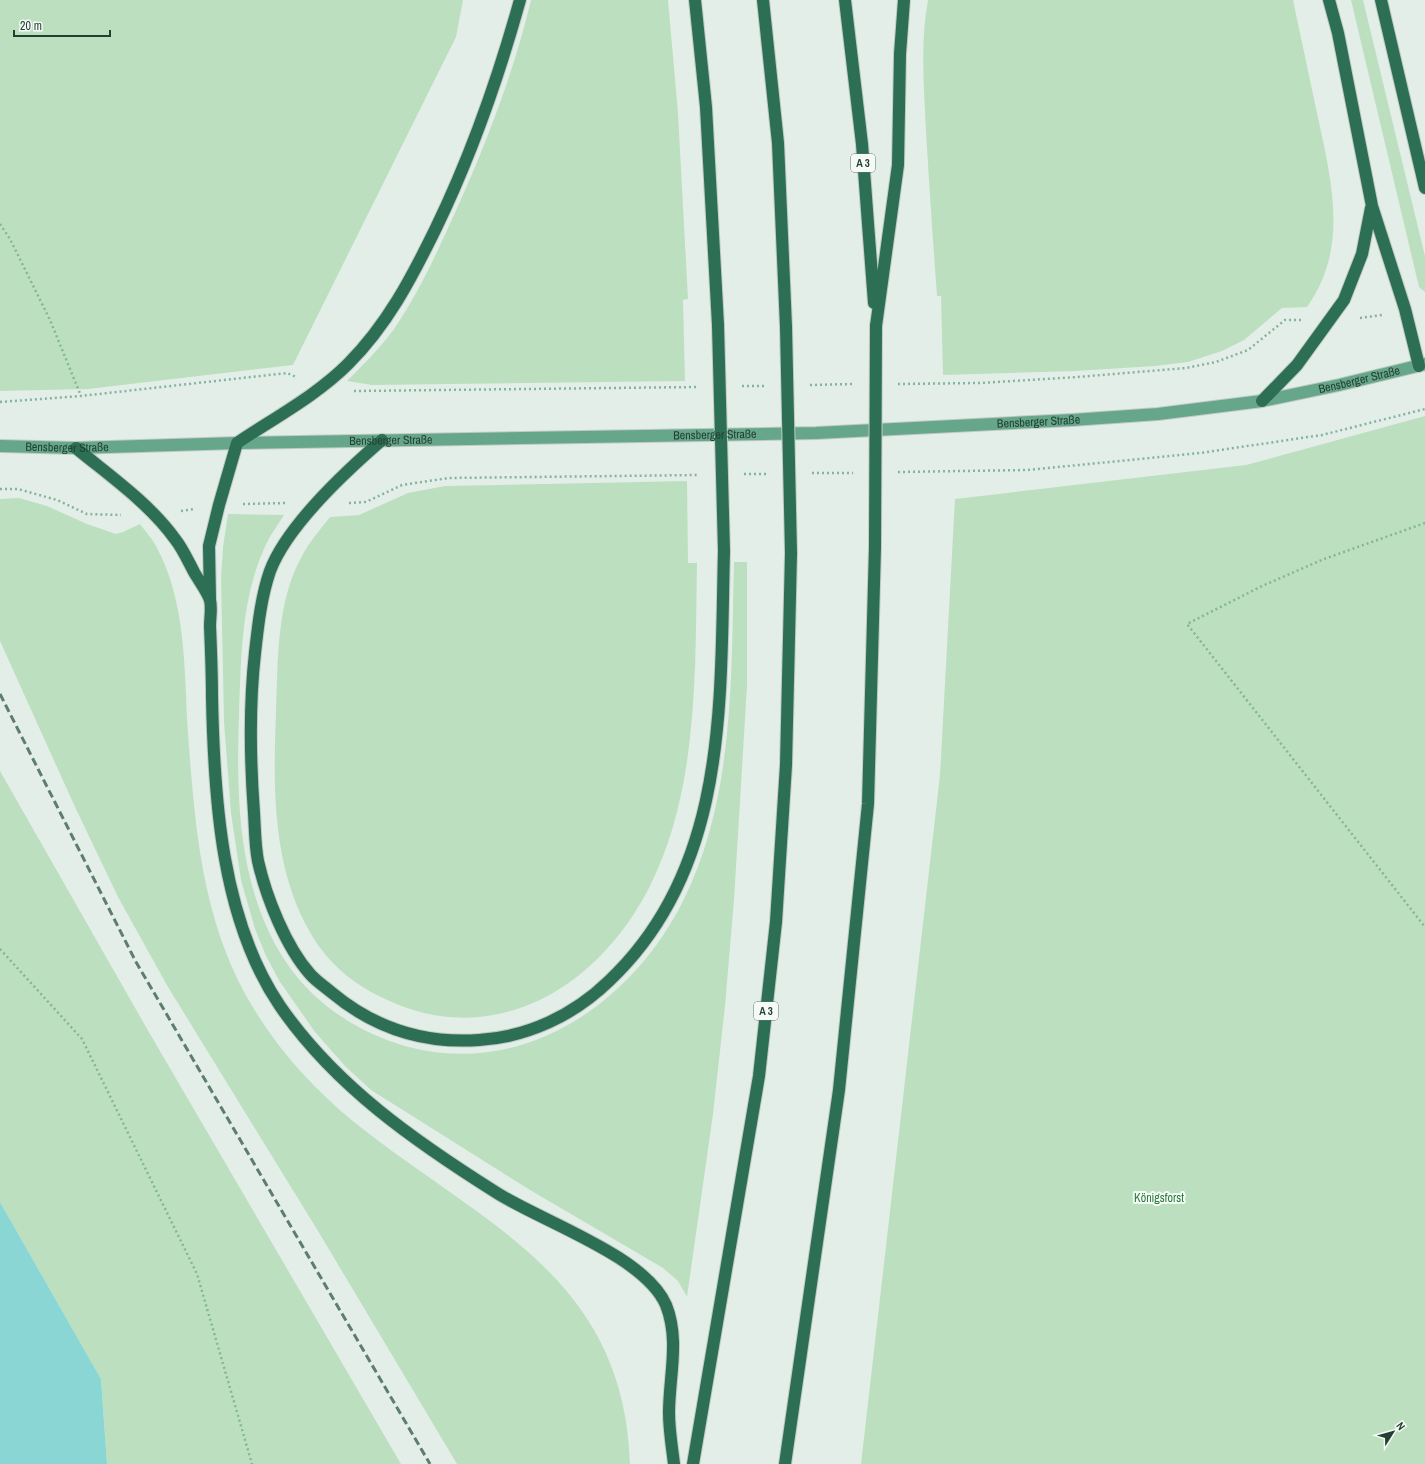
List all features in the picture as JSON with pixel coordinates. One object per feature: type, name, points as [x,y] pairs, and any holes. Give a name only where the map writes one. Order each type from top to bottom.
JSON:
[{"type":"highway","points":[[520,0],[488,103],[467,158],[430,240],[396,305],[348,364],[321,388],[237,442],[209,546],[214,758],[220,830],[231,886],[240,920],[256,962],[279,1004],[326,1063],[400,1127],[498,1194],[532,1214],[612,1253],[643,1275],[665,1302],[672,1324],[674,1347],[669,1415],[674,1464]]},
{"type":"highway","points":[[382,440],[353,465],[292,532],[271,570],[259,617],[252,679],[250,761],[258,861],[276,915],[290,945],[311,975],[346,1005],[374,1022],[401,1033],[434,1040],[463,1041],[494,1039],[520,1033],[574,1011],[619,972],[650,934],[663,914],[677,886],[693,848],[706,803],[713,771],[719,707],[724,551],[718,325],[706,107],[695,0]]},
{"type":"highway","name":"A 3","points":[[693,1464],[759,1076],[775,929],[786,765],[792,553],[786,327],[778,143],[763,0]]},
{"type":"highway","name":"A 3","points":[[785,1464],[839,1090],[868,804],[875,547],[876,326],[862,144],[845,0]]},
{"type":"highway","points":[[876,326],[898,166],[900,54],[904,0]]},
{"type":"highway","points":[[1329,0],[1338,34],[1372,206],[1422,365]]},
{"type":"highway","points":[[1381,0],[1425,188]]},
{"type":"highway","points":[[1415,147],[1425,160]]},
{"type":"highway","points":[[1262,401],[1297,365],[1344,300],[1362,254],[1372,206]]},
{"type":"highway","points":[[76,448],[155,515],[176,540],[210,601]]},
{"type":"main road","name":"Bensberger Straße","points":[[0,446],[76,448],[237,442],[823,432],[1150,415],[1262,401],[1339,385],[1422,365]]},
{"type":"path","points":[[0,224],[10,239],[50,320],[81,396]]},
{"type":"path","points":[[894,472],[1028,470],[1200,454],[1322,435],[1425,409]]},
{"type":"path","points":[[806,474],[854,473]]},
{"type":"path","points":[[743,474],[775,474]]},
{"type":"path","points":[[0,489],[18,489],[57,500],[87,514],[155,515],[219,505],[366,502],[402,485],[449,478],[703,475]]},
{"type":"path","points":[[1425,523],[1317,562],[1260,587],[1187,624],[1425,927]]},
{"type":"path","points":[[0,949],[82,1039],[197,1274],[252,1464]]},
{"type":"green space","points":[[0,0],[463,0],[456,37],[293,365],[88,389],[0,391]]},
{"type":"green space","points":[[531,0],[668,0],[678,113],[688,299],[683,300],[685,381],[372,385],[347,381],[377,350],[394,329],[421,284],[436,253],[469,181],[490,130],[517,53]]},
{"type":"green space","points":[[928,0],[1293,0],[1327,163],[1333,212],[1333,237],[1329,261],[1320,284],[1307,307],[1282,308],[1244,340],[1222,351],[1188,362],[1155,366],[1076,371],[943,375],[941,296],[937,296],[928,172],[924,82],[923,49]]},
{"type":"green space","points":[[1351,0],[1363,0],[1425,256],[1425,292],[1419,287]]},
{"type":"green space","name":"Königsforst","points":[[1425,416],[1425,1464],[861,1464],[940,775],[955,499],[1246,465]]},
{"type":"green space","points":[[687,481],[688,563],[697,563],[696,646],[691,730],[677,812],[665,852],[648,890],[626,926],[599,957],[569,983],[536,1002],[499,1014],[461,1018],[422,1012],[381,997],[360,986],[333,963],[325,954],[311,934],[298,909],[282,855],[278,827],[275,798],[275,741],[280,633],[287,593],[302,556],[308,546],[330,517],[359,515],[408,493],[445,486]]},
{"type":"green space","points":[[19,498],[47,506],[87,524],[116,534],[140,524],[154,543],[166,568],[174,591],[179,614],[184,662],[194,804],[204,875],[212,910],[223,944],[237,977],[264,1025],[299,1070],[312,1084],[354,1122],[496,1225],[537,1260],[574,1300],[602,1345],[622,1399],[630,1464],[457,1464],[318,1231],[168,987],[118,897],[75,807],[0,641],[0,499]]},
{"type":"green space","points":[[228,514],[284,515],[268,540],[256,569],[247,609],[242,652],[238,747],[240,811],[243,843],[249,874],[258,905],[270,934],[286,962],[306,987],[318,999],[330,1009],[372,1034],[387,1040],[433,1052],[477,1053],[520,1045],[560,1029],[598,1005],[631,976],[660,940],[683,901],[700,861],[712,820],[721,778],[727,735],[732,648],[734,562],[747,562],[747,686],[734,900],[725,1006],[713,1114],[687,1297],[678,1281],[663,1268],[530,1190],[371,1090],[345,1066],[315,1032],[280,982],[266,956],[255,929],[241,880],[231,813],[224,722],[221,578],[223,547]]},
{"type":"green space","points":[[0,771],[150,1034],[401,1464],[107,1464],[101,1379],[0,1202]]},
{"type":"water","points":[[0,1202],[101,1379],[107,1464],[0,1464]]},
{"type":"railway","points":[[0,694],[136,962],[430,1464]]}]
